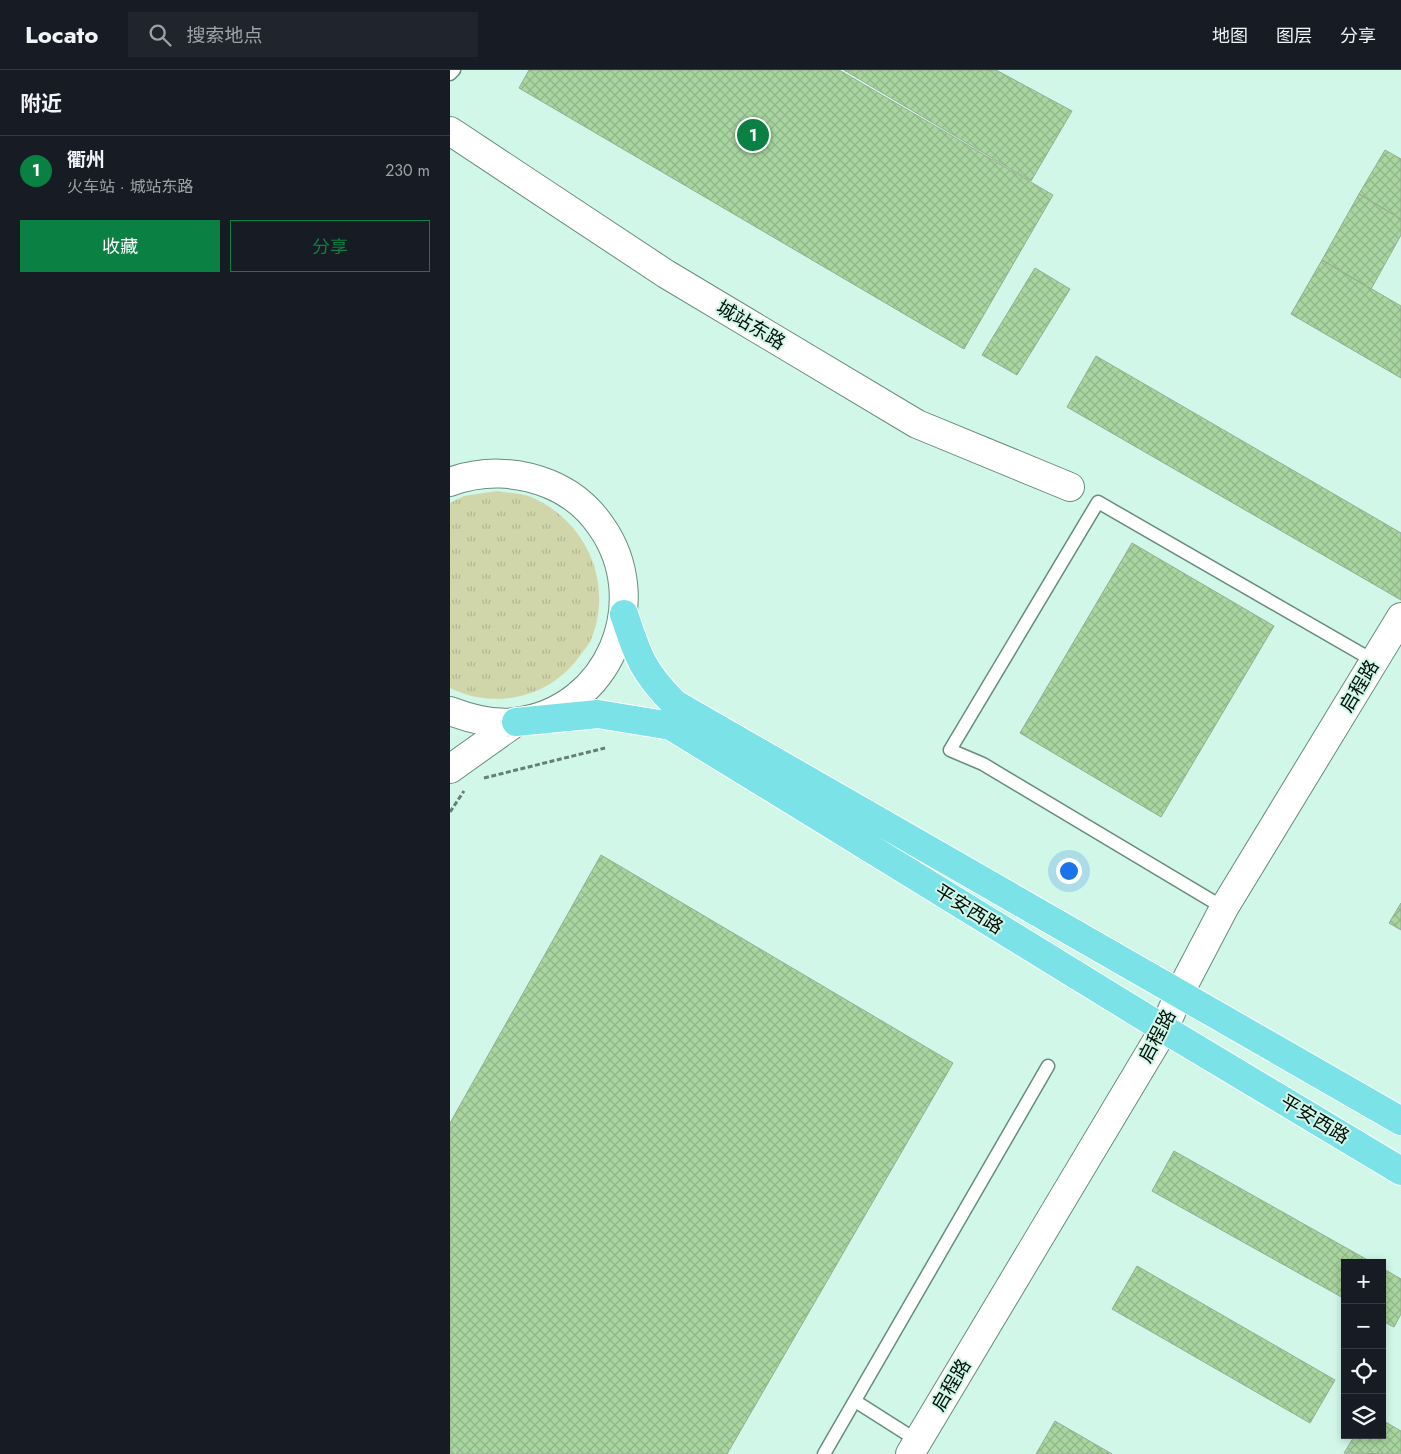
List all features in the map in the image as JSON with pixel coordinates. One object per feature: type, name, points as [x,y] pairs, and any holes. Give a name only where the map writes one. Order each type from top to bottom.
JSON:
[{"type":"main road","name":"平安西路","points":[[624,614],[638,656],[654,683],[675,704],[1401,1121]]},
{"type":"main road","name":"平安西路","points":[[516,722],[598,714],[671,726],[1164,1029],[1401,1171]]},
{"type":"street","name":"城站东路","points":[[450,131],[666,274],[917,424],[1070,487]]},
{"type":"street","points":[[450,482],[490,472],[530,476],[563,490],[591,511],[611,540],[623,573],[624,614],[613,654],[589,687],[556,710],[516,722],[475,720],[450,711]]},
{"type":"street","name":"启程路","points":[[914,1447],[1164,1029],[1179,994],[1224,908],[1401,617]]},
{"type":"street","points":[[460,778],[516,722]]},
{"type":"lane","points":[[450,74],[454,70]]},
{"type":"lane","points":[[1224,908],[983,764],[950,750],[1098,502],[1374,661]]},
{"type":"lane","points":[[824,1454],[1048,1066]]},
{"type":"lane","points":[[855,1401],[914,1447]]},
{"type":"path","points":[[476,782],[482,778],[605,748]]},
{"type":"path","points":[[450,812],[465,790],[460,778]]},
{"type":"green space","points":[[497,491],[531,497],[551,508],[567,522],[581,538],[591,557],[597,577],[599,599],[597,620],[590,642],[567,671],[537,691],[503,699],[467,695],[450,688],[450,503],[464,496]]},
{"type":"building","points":[[529,70],[839,70],[1053,195],[964,349],[519,88]]},
{"type":"building","points":[[844,70],[996,70],[1072,111],[1031,181]]},
{"type":"building","points":[[1385,150],[1401,159],[1401,219],[1359,194]]},
{"type":"building","points":[[1359,194],[1401,219],[1401,235],[1371,289],[1322,260]]},
{"type":"building","points":[[1322,260],[1401,306],[1401,378],[1291,314]]},
{"type":"building","points":[[1035,268],[1070,289],[1017,375],[982,355]]},
{"type":"building","points":[[1096,356],[1401,533],[1401,600],[1067,407]]},
{"type":"building","points":[[1132,543],[1274,626],[1161,817],[1020,733]]},
{"type":"building","points":[[601,855],[953,1063],[727,1454],[450,1454],[450,1123]]},
{"type":"building","points":[[1401,903],[1401,930],[1389,923]]},
{"type":"building","points":[[1174,1151],[1366,1259],[1341,1259],[1341,1297],[1152,1191]]},
{"type":"building","points":[[1137,1266],[1335,1380],[1310,1423],[1112,1309]]},
{"type":"building","points":[[1386,1270],[1401,1279],[1401,1314],[1394,1327],[1386,1323]]},
{"type":"building","points":[[1055,1421],[1112,1454],[1036,1454]]},
{"type":"building","points":[[1386,1422],[1401,1431],[1401,1454],[1344,1453],[1353,1439],[1386,1439]]},
{"type":"place","name":"衢州","points":[[753,135]]}]
